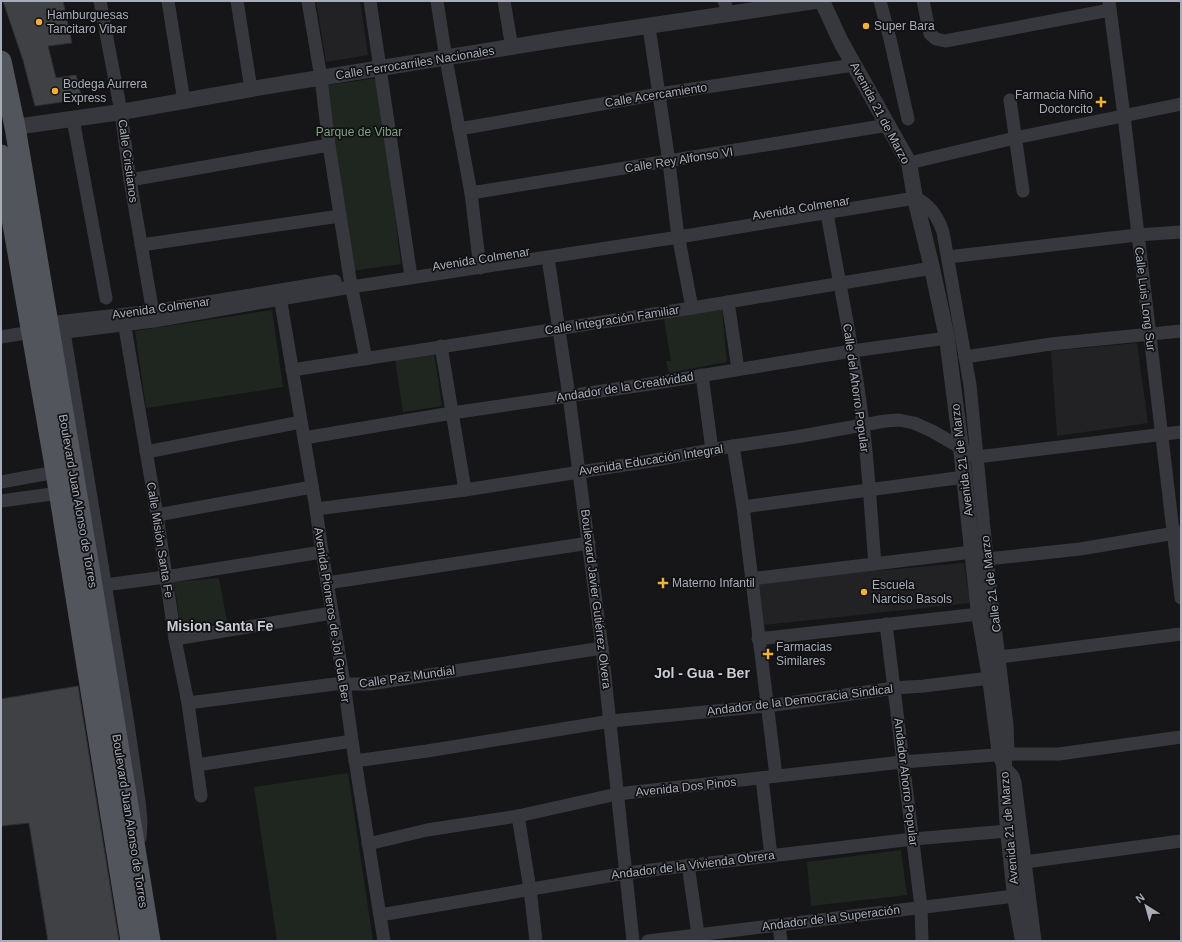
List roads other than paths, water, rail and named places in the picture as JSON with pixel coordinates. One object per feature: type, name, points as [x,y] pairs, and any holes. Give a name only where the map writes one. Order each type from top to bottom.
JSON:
[{"type":"main road","name":"Boulevard Juan Alonso de Torres","points":[[1,61],[15,127],[150,941]]},
{"type":"main road","name":"Boulevard Juan Alonso de Torres","points":[[1,155],[48,330],[56,472],[132,941]]},
{"type":"street","name":"Calle Cristianos","points":[[100,1],[121,112],[130,180],[154,316]]},
{"type":"street","points":[[168,1],[184,101]]},
{"type":"street","points":[[237,1],[251,89]]},
{"type":"street","points":[[308,1],[321,78],[329,145],[340,216],[366,359]]},
{"type":"street","points":[[370,1],[410,270]]},
{"type":"street","points":[[437,1],[471,193],[479,264]]},
{"type":"street","points":[[504,1],[512,48]]},
{"type":"street","name":"Calle Ferrocarriles Nacionales","points":[[15,127],[74,120],[251,89],[573,37],[649,27],[727,8],[815,1]]},
{"type":"street","name":"Avenida 21 de Marzo","points":[[822,1],[841,42],[909,162],[914,194],[932,268],[947,338],[961,448],[979,614],[1004,760],[1008,830],[1015,896],[1024,941]]},
{"type":"street","points":[[880,1],[908,119]]},
{"type":"street","points":[[923,1],[930,34],[936,39],[945,41],[1109,6]]},
{"type":"street","name":"Calle Luis Long Sur","points":[[1109,6],[1124,116],[1137,235],[1162,434],[1177,533],[1181,598]]},
{"type":"street","points":[[649,27],[678,233],[692,308]]},
{"type":"street","name":"Calle Acercamiento","points":[[459,129],[659,94],[854,65]]},
{"type":"street","points":[[1010,100],[1023,191]]},
{"type":"street","points":[[909,162],[1015,138],[1181,104]]},
{"type":"street","points":[[74,120],[106,298]]},
{"type":"street","name":"Calle Rey Alfonso VI","points":[[471,193],[888,126]]},
{"type":"street","points":[[130,180],[329,145]]},
{"type":"street","name":"Avenida Colmenar","points":[[351,283],[410,270],[548,258],[678,233],[827,213],[914,194]]},
{"type":"street","name":"Avenida Colmenar","points":[[1,337],[154,316],[280,294],[678,233],[914,194]]},
{"type":"street","name":"Calle 21 de Marzo","points":[[914,194],[927,205],[940,222],[943,232],[970,385],[987,559],[1007,725],[1004,760]]},
{"type":"street","name":"Calle del Ahorro Popular","points":[[827,213],[852,351],[863,425],[875,564]]},
{"type":"street","points":[[141,245],[340,216]]},
{"type":"street","points":[[948,257],[1137,235],[1181,232]]},
{"type":"street","name":"Boulevard Javier Gutiérrez Olvera","points":[[548,258],[589,543],[602,648],[633,941]]},
{"type":"street","name":"Calle Integración Familiar","points":[[292,370],[692,308],[839,282],[932,268]]},
{"type":"street","name":"Avenida Pioneros de Jol Gua Ber","points":[[280,294],[328,583],[384,941]]},
{"type":"street","points":[[728,302],[738,369]]},
{"type":"street","name":"Avenida Colmenar","points":[[48,330],[124,320]]},
{"type":"street","name":"Calle Misión Santa Fe","points":[[124,320],[157,514],[175,639],[188,703],[201,796]]},
{"type":"street","points":[[48,330],[105,585],[139,801],[141,833],[136,859]]},
{"type":"street","points":[[965,357],[1051,344],[1181,330]]},
{"type":"street","name":"Andador de la Creatividad","points":[[304,438],[452,413],[852,351],[947,338]]},
{"type":"street","points":[[441,346],[465,490]]},
{"type":"street","points":[[702,375],[712,450]]},
{"type":"street","name":"Avenida Educación Integral","points":[[316,509],[465,490],[796,437],[885,421],[899,420],[914,423],[932,431],[977,457]]},
{"type":"street","points":[[146,452],[301,422]]},
{"type":"street","points":[[977,457],[1181,432]]},
{"type":"street","points":[[733,446],[743,507],[776,776]]},
{"type":"street","points":[[1,482],[56,472]]},
{"type":"street","points":[[743,507],[964,477]]},
{"type":"street","points":[[157,514],[312,487]]},
{"type":"street","points":[[1,501],[59,492]]},
{"type":"street","points":[[987,559],[1080,549],[1177,533]]},
{"type":"street","points":[[328,583],[589,543]]},
{"type":"street","points":[[105,585],[322,552]]},
{"type":"street","points":[[751,579],[972,552]]},
{"type":"street","points":[[175,639],[332,613]]},
{"type":"street","points":[[758,639],[979,614]]},
{"type":"street","name":"Andador Ahorro Popular","points":[[886,624],[921,907],[922,941]]},
{"type":"street","points":[[1000,657],[1181,634]]},
{"type":"street","name":"Calle Paz Mundial","points":[[188,703],[344,683],[370,684],[602,648]]},
{"type":"street","name":"Andador de la Democracia Sindical","points":[[355,761],[610,721],[767,706],[894,688],[990,678]]},
{"type":"street","name":"Avenida Dos Pinos","points":[[368,844],[427,830],[518,816],[617,794],[902,762],[1004,760],[1181,737]]},
{"type":"street","points":[[197,764],[352,741]]},
{"type":"street","points":[[1004,760],[1015,782],[1035,941]]},
{"type":"street","points":[[762,778],[771,856]]},
{"type":"street","points":[[518,816],[530,889],[536,941]]},
{"type":"street","name":"Andador de la Vivienda Obrera","points":[[380,915],[626,873],[913,839],[1008,830]]},
{"type":"street","points":[[1025,862],[1181,841]]},
{"type":"street","points":[[688,865],[698,934]]},
{"type":"street","name":"Andador de la Superación","points":[[648,941],[1015,896]]},
{"type":"street","points":[[779,925],[781,941]]},
{"type":"place","name":"Hamburguesas Tancitaro Vibar","points":[[39,22]]},
{"type":"place","name":"Super Bara","points":[[866,26]]},
{"type":"place","name":"Bodega Aurrera Express","points":[[55,91]]},
{"type":"place","name":"Farmacia Niño Doctorcito","points":[[1101,102]]},
{"type":"place","name":"Materno Infantil","points":[[663,583]]},
{"type":"place","name":"Escuela Narciso Basols","points":[[864,592]]},
{"type":"place","name":"Farmacias Similares","points":[[768,654]]},
{"type":"district","name":"Mision Santa Fe","points":[[220,626]]},
{"type":"district","name":"Jol - Gua - Ber","points":[[702,673]]},
{"type":"park label","name":"Parque de Vibar","points":[[359,132]]}]
